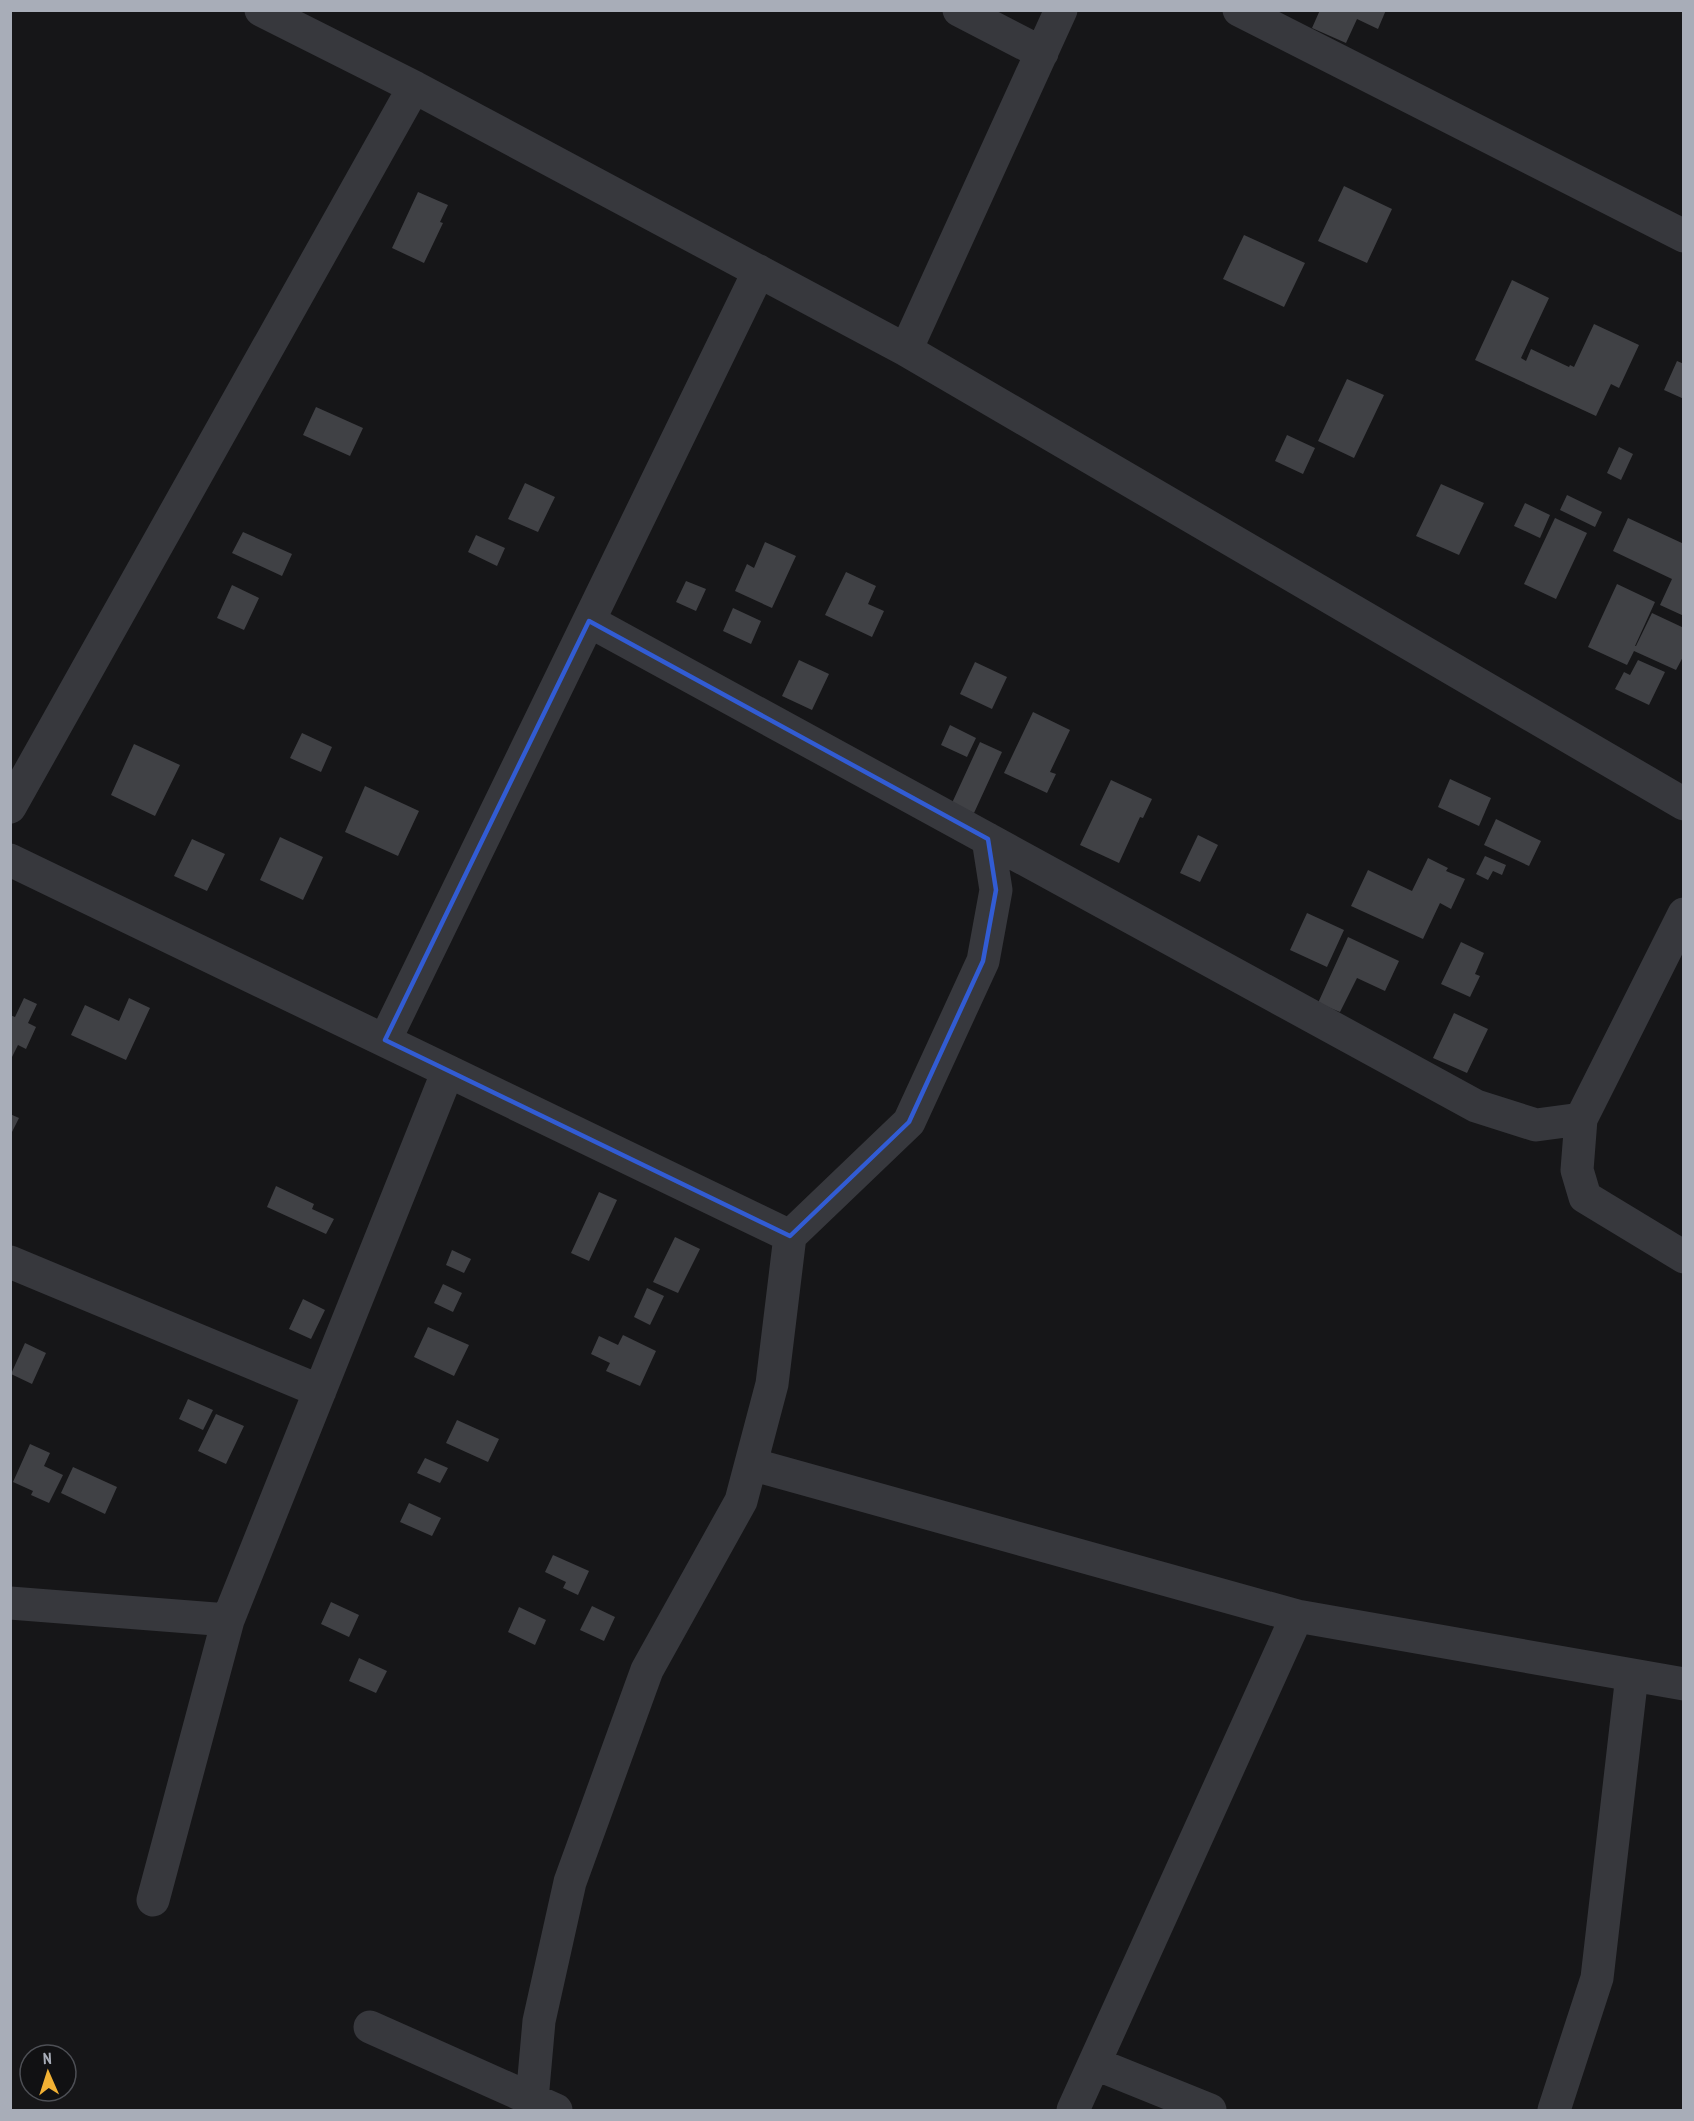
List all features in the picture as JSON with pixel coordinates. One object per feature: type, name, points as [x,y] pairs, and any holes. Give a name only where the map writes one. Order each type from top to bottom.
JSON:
[{"type":"street","points":[[261,10],[414,87],[906,350],[1683,804]]},
{"type":"street","points":[[958,10],[1042,53]]},
{"type":"street","points":[[906,350],[1061,10]]},
{"type":"street","points":[[1239,10],[1683,236]]},
{"type":"street","points":[[10,807],[414,87]]},
{"type":"street","points":[[385,1040],[759,271]]},
{"type":"street","points":[[589,621],[1476,1106],[1536,1125],[1581,1119]]},
{"type":"street","points":[[370,2027],[544,2105],[539,2021],[570,1882],[647,1670],[741,1502],[772,1384],[790,1236],[909,1122],[983,962],[996,890],[988,839]]},
{"type":"street","points":[[10,860],[790,1236]]},
{"type":"street","points":[[1683,914],[1581,1119],[1577,1170],[1585,1197],[1683,1257]]},
{"type":"street","points":[[153,1900],[228,1620],[448,1071]]},
{"type":"street","points":[[10,1262],[320,1391]]},
{"type":"street","points":[[751,1464],[1297,1616],[1683,1684]]},
{"type":"street","points":[[10,1603],[228,1620]]},
{"type":"street","points":[[1073,2110],[1096,2064],[1297,1616]]},
{"type":"street","points":[[1554,2110],[1597,1978],[1632,1675]]},
{"type":"street","points":[[1096,2064],[1210,2110]]},
{"type":"highlighted area","points":[[589,621],[988,839],[996,890],[983,961],[909,1122],[790,1236],[385,1040]]},
{"type":"building","points":[[1320,10],[1386,10],[1378,29],[1357,19],[1346,43],[1312,28]]},
{"type":"building","points":[[1344,186],[1392,209],[1367,263],[1318,241]]},
{"type":"building","points":[[418,192],[448,205],[440,222],[443,223],[424,263],[392,248]]},
{"type":"building","points":[[1244,235],[1305,263],[1284,307],[1223,279]]},
{"type":"building","points":[[1512,280],[1549,298],[1521,358],[1526,361],[1531,349],[1569,367],[1570,365],[1574,367],[1594,324],[1639,345],[1619,388],[1611,384],[1596,416],[1475,360]]},
{"type":"building","points":[[1677,361],[1684,364],[1684,399],[1664,390]]},
{"type":"building","points":[[1347,379],[1384,395],[1354,458],[1318,441]]},
{"type":"building","points":[[316,407],[363,428],[350,456],[303,435]]},
{"type":"building","points":[[1287,435],[1315,448],[1303,474],[1275,461]]},
{"type":"building","points":[[1619,447],[1633,454],[1621,480],[1607,473]]},
{"type":"building","points":[[525,483],[555,497],[538,532],[508,519]]},
{"type":"building","points":[[1441,484],[1484,503],[1459,555],[1416,536]]},
{"type":"building","points":[[1567,495],[1602,512],[1595,527],[1560,510]]},
{"type":"building","points":[[1525,503],[1550,515],[1540,538],[1514,526]]},
{"type":"building","points":[[1555,518],[1587,533],[1556,599],[1524,584]]},
{"type":"building","points":[[1628,518],[1684,544],[1684,616],[1660,605],[1672,579],[1613,551]]},
{"type":"building","points":[[243,532],[292,554],[282,576],[232,553]]},
{"type":"building","points":[[476,535],[505,548],[497,566],[468,552]]},
{"type":"building","points":[[765,542],[796,556],[772,608],[735,591],[747,564],[754,568]]},
{"type":"building","points":[[846,572],[876,586],[868,604],[884,611],[872,637],[825,615]]},
{"type":"building","points":[[686,581],[706,589],[696,611],[676,602]]},
{"type":"building","points":[[1617,584],[1655,602],[1635,646],[1652,613],[1684,628],[1684,655],[1676,670],[1634,651],[1627,665],[1588,647]]},
{"type":"building","points":[[232,585],[259,598],[244,630],[217,618]]},
{"type":"building","points":[[733,608],[761,621],[751,644],[723,631]]},
{"type":"building","points":[[799,660],[829,674],[812,710],[782,696]]},
{"type":"building","points":[[1638,660],[1665,672],[1649,705],[1615,689],[1624,672],[1630,675]]},
{"type":"building","points":[[975,662],[1007,677],[992,709],[960,694]]},
{"type":"building","points":[[1033,712],[1070,730],[1050,772],[1056,774],[1047,793],[1004,773]]},
{"type":"building","points":[[950,725],[976,738],[967,757],[941,745]]},
{"type":"building","points":[[302,733],[332,747],[321,772],[290,758]]},
{"type":"building","points":[[980,742],[1002,752],[974,813],[952,803]]},
{"type":"building","points":[[134,744],[180,765],[155,816],[111,795]]},
{"type":"building","points":[[1450,779],[1491,798],[1479,826],[1438,807]]},
{"type":"building","points":[[1111,780],[1152,799],[1143,818],[1140,817],[1119,863],[1080,845]]},
{"type":"building","points":[[365,786],[419,811],[398,856],[345,832]]},
{"type":"building","points":[[1496,819],[1541,841],[1529,866],[1484,845]]},
{"type":"building","points":[[1198,835],[1218,845],[1200,882],[1180,873]]},
{"type":"building","points":[[280,837],[323,857],[303,900],[260,880]]},
{"type":"building","points":[[192,839],[225,854],[207,891],[174,876]]},
{"type":"building","points":[[1485,856],[1506,865],[1502,875],[1493,871],[1488,880],[1476,874]]},
{"type":"building","points":[[1428,858],[1448,868],[1446,871],[1465,879],[1451,909],[1440,903],[1423,939],[1351,906],[1368,870],[1412,891]]},
{"type":"building","points":[[1307,913],[1344,930],[1327,967],[1290,950]]},
{"type":"building","points":[[1348,937],[1399,961],[1385,991],[1357,978],[1340,1012],[1318,1003]]},
{"type":"building","points":[[1461,942],[1484,953],[1475,974],[1480,976],[1470,997],[1441,984]]},
{"type":"building","points":[[24,998],[37,1004],[28,1023],[36,1027],[26,1049],[18,1045],[10,1061],[10,1015],[15,1017]]},
{"type":"building","points":[[129,998],[150,1008],[126,1060],[71,1035],[85,1005],[119,1021]]},
{"type":"building","points":[[1454,1013],[1488,1029],[1467,1073],[1433,1058]]},
{"type":"building","points":[[10,1114],[19,1118],[10,1136]]},
{"type":"building","points":[[276,1186],[314,1204],[312,1209],[334,1219],[326,1234],[267,1207]]},
{"type":"building","points":[[599,1192],[617,1200],[589,1261],[571,1253]]},
{"type":"building","points":[[675,1237],[700,1249],[678,1293],[653,1282]]},
{"type":"building","points":[[452,1250],[471,1259],[464,1273],[446,1265]]},
{"type":"building","points":[[443,1284],[462,1293],[453,1312],[434,1303]]},
{"type":"building","points":[[647,1288],[664,1296],[650,1325],[634,1317]]},
{"type":"building","points":[[303,1299],[325,1310],[311,1339],[289,1329]]},
{"type":"building","points":[[428,1327],[469,1345],[454,1376],[414,1357]]},
{"type":"building","points":[[623,1335],[656,1351],[640,1386],[606,1371],[610,1363],[591,1354],[599,1336],[618,1345]]},
{"type":"building","points":[[25,1343],[46,1353],[32,1384],[11,1374]]},
{"type":"building","points":[[188,1399],[213,1410],[203,1430],[179,1419]]},
{"type":"building","points":[[216,1414],[244,1426],[226,1464],[198,1451]]},
{"type":"building","points":[[457,1420],[499,1439],[488,1462],[446,1443]]},
{"type":"building","points":[[30,1444],[50,1453],[44,1466],[63,1475],[49,1503],[31,1495],[33,1491],[13,1482]]},
{"type":"building","points":[[425,1458],[448,1468],[440,1483],[417,1473]]},
{"type":"building","points":[[73,1467],[117,1487],[105,1514],[61,1493]]},
{"type":"building","points":[[409,1503],[441,1518],[432,1536],[400,1522]]},
{"type":"building","points":[[553,1555],[589,1571],[578,1595],[563,1588],[566,1582],[545,1572]]},
{"type":"building","points":[[331,1602],[359,1615],[349,1637],[321,1624]]},
{"type":"building","points":[[592,1606],[615,1617],[604,1641],[580,1630]]},
{"type":"building","points":[[519,1607],[546,1620],[535,1645],[508,1632]]},
{"type":"building","points":[[359,1658],[387,1671],[376,1693],[349,1681]]}]
